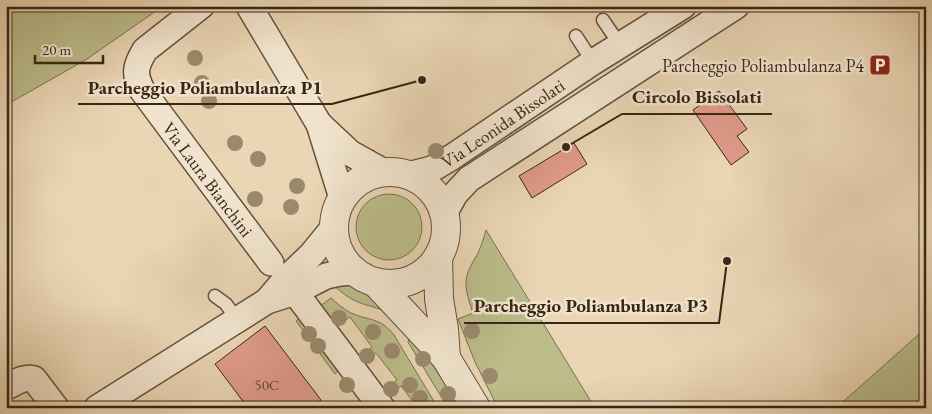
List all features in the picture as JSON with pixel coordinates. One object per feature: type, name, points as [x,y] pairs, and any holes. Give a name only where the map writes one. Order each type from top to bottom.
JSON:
[{"type":"street","name":"Via Laura Bianchini","points":[[202,6],[145,50],[136,70],[137,80],[142,90],[271,263]]},
{"type":"street","points":[[248,6],[319,124],[342,198]]},
{"type":"street","name":"Via Leonida Bissolati","points":[[365,277],[346,263],[335,240],[334,227],[337,212],[342,198],[350,188],[371,175],[432,169],[593,62],[683,6]]},
{"type":"street","name":"Via Leonida Bissolati","points":[[444,214],[455,194],[469,180],[736,6]]},
{"type":"street","name":"Via Leonida Bissolati","points":[[591,101],[598,85],[599,73],[593,62]]},
{"type":"street","points":[[319,124],[350,153],[396,174]]},
{"type":"street","name":"Via Leonida Bissolati","points":[[97,408],[267,301],[295,292],[326,276],[340,273],[365,277],[389,284],[404,282],[417,277],[429,268],[443,247],[446,225],[444,214],[439,201],[431,190],[420,181],[396,174]]},
{"type":"street","name":"Via Leonida Bissolati","points":[[267,301],[284,280],[312,254],[334,227]]},
{"type":"street","points":[[438,257],[439,299],[446,358]]},
{"type":"street","points":[[365,277],[446,358],[476,408]]},
{"type":"street","points":[[295,292],[382,408]]},
{"type":"street","points":[[6,387],[24,378],[34,379],[56,408]]},
{"type":"lane","points":[[603,20],[620,45]]},
{"type":"lane","points":[[576,36],[593,62]]},
{"type":"lane","points":[[214,296],[226,304],[237,320]]},
{"type":"green space","points":[[6,6],[163,6],[87,59],[6,105]]},
{"type":"green space","points":[[389,194],[402,197],[412,204],[419,214],[422,227],[419,240],[412,250],[402,257],[389,260],[376,257],[366,250],[359,240],[356,227],[359,214],[366,204],[376,197]]},
{"type":"green space","points":[[486,230],[595,408],[498,408],[475,362],[458,319],[473,313],[466,290],[466,281],[469,269],[479,250]]},
{"type":"green space","points":[[342,283],[375,297],[388,314],[380,309],[354,300],[332,284]]},
{"type":"green space","points":[[331,298],[351,313],[379,322],[389,329],[438,408],[418,408],[401,386],[388,396],[384,390],[397,380],[376,353],[363,363],[359,357],[372,347],[350,317],[336,327],[320,306]]},
{"type":"green space","points":[[300,318],[339,370],[335,374],[296,321]]},
{"type":"green space","points":[[926,328],[926,395],[906,408],[836,408]]},
{"type":"green space","points":[[412,335],[462,408],[448,408],[408,342],[409,337]]},
{"type":"building","points":[[719,91],[747,129],[737,136],[749,152],[731,165],[693,110]]},
{"type":"building","points":[[574,143],[587,164],[532,198],[519,176]]},
{"type":"building","points":[[265,326],[321,400],[311,408],[248,408],[215,364]]},
{"type":"place","name":"Parcheggio Poliambulanza P4","points":[[880,65]]},
{"type":"place","name":"Parcheggio Poliambulanza P1","points":[[422,80]]},
{"type":"place","name":"Circolo Bissolati","points":[[566,147]]},
{"type":"place","name":"Parcheggio Poliambulanza P3","points":[[727,261]]}]
